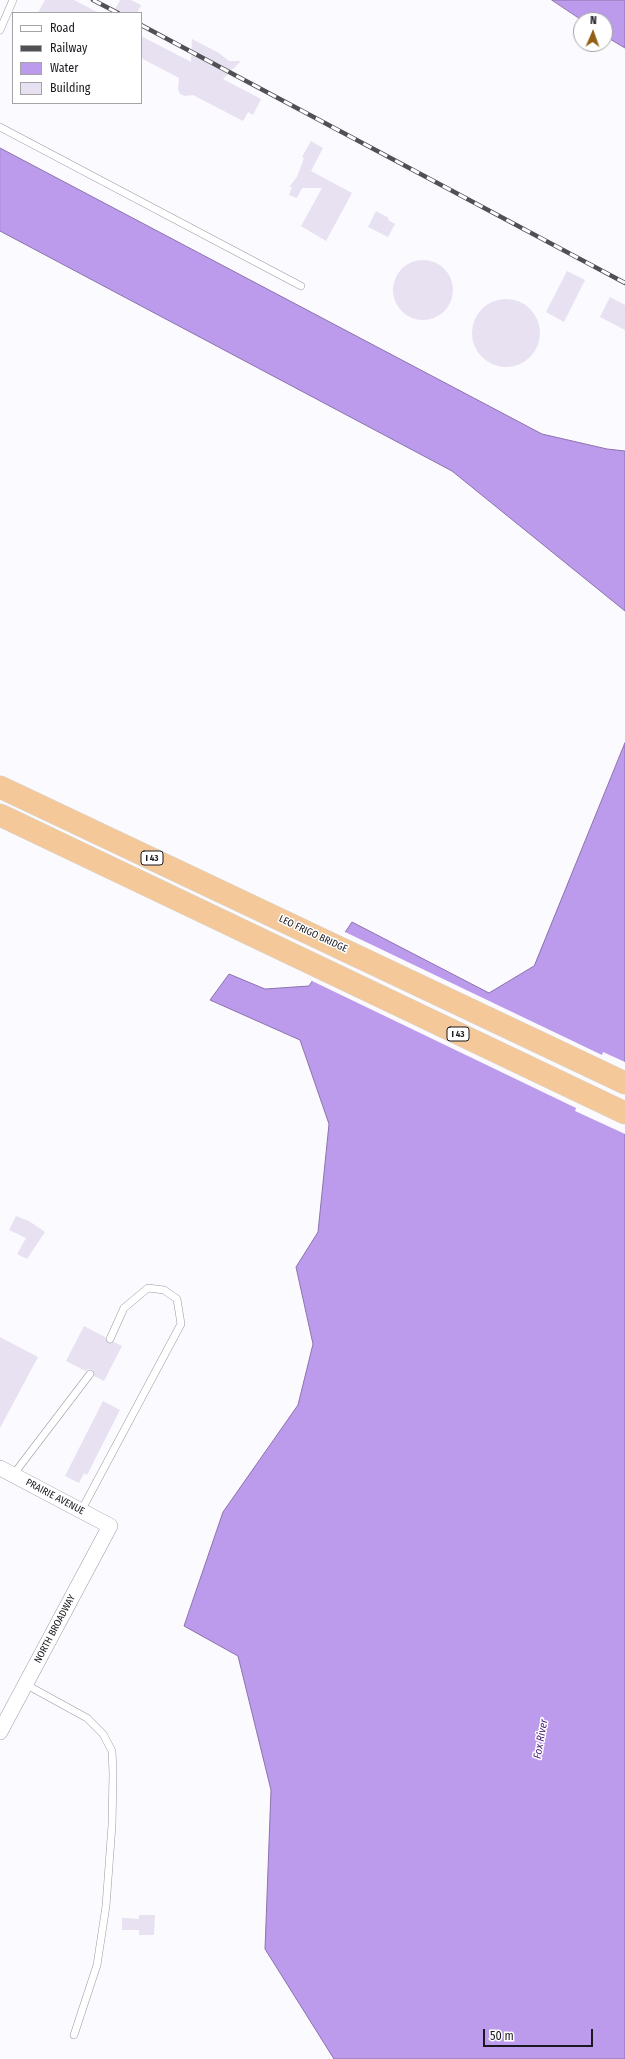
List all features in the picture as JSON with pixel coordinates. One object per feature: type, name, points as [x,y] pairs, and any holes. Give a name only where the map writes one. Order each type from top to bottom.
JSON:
[{"type":"highway","name":"LEO FRIGO BRIDGE","points":[[0,787],[625,1083]]},
{"type":"highway","name":"I 43","points":[[0,815],[625,1113]]},
{"type":"street","name":"PRAIRIE AVENUE","points":[[0,1468],[110,1526]]},
{"type":"street","name":"NORTH BROADWAY","points":[[0,1732],[110,1526]]},
{"type":"lane","points":[[0,30],[12,0]]},
{"type":"lane","points":[[0,127],[301,286]]},
{"type":"lane","points":[[81,1511],[181,1324],[177,1299],[164,1290],[148,1288],[124,1308],[110,1339]]},
{"type":"lane","points":[[13,1476],[90,1374]]},
{"type":"lane","points":[[25,1684],[88,1718],[103,1734],[112,1751],[112,1825],[106,1906],[97,1965],[74,2035]]},
{"type":"water","points":[[552,0],[625,0],[625,48],[613,41],[613,12],[573,12],[573,14]]},
{"type":"water","points":[[0,148],[542,434],[607,449],[625,451],[625,611],[452,471],[0,231]]},
{"type":"water","name":"Fox River","points":[[625,743],[625,2059],[334,2059],[265,1949],[271,1790],[238,1656],[184,1626],[223,1512],[298,1405],[313,1344],[296,1267],[318,1232],[329,1124],[300,1040],[210,1000],[229,974],[265,989],[309,986],[352,922],[489,993],[534,966]]},
{"type":"pier","points":[[343,931],[602,1055],[603,1052],[625,1062],[625,1134],[575,1111],[576,1108],[310,980]]},
{"type":"building","points":[[45,0],[74,0],[97,12],[39,12]]},
{"type":"building","points":[[120,0],[131,0],[141,5],[138,12],[114,12]]},
{"type":"building","points":[[142,37],[191,62],[192,39],[219,53],[229,61],[241,61],[223,79],[261,99],[253,115],[248,112],[243,121],[193,95],[185,96],[180,94],[178,89],[179,78],[142,59]]},
{"type":"building","points":[[311,141],[323,148],[311,171],[352,193],[326,241],[301,226],[322,188],[302,188],[297,198],[289,195],[292,187],[289,187],[297,177],[304,158],[302,157]]},
{"type":"building","points":[[376,211],[389,218],[388,220],[395,224],[388,237],[368,227]]},
{"type":"building","points":[[423,260],[435,262],[448,273],[451,278],[453,290],[451,302],[440,315],[435,318],[423,320],[411,318],[398,307],[395,302],[393,290],[395,278],[406,265],[411,262]]},
{"type":"building","points":[[567,271],[585,280],[564,322],[546,312]]},
{"type":"building","points":[[610,297],[625,305],[625,330],[600,317]]},
{"type":"building","points":[[506,299],[519,302],[530,309],[537,320],[540,333],[537,346],[530,357],[519,364],[506,367],[493,364],[482,357],[475,346],[472,333],[475,320],[482,309],[493,302]]},
{"type":"building","points":[[16,1216],[29,1221],[45,1232],[27,1259],[17,1254],[26,1238],[9,1230]]},
{"type":"building","points":[[84,1326],[105,1337],[108,1343],[114,1342],[122,1346],[104,1381],[94,1376],[93,1370],[88,1369],[86,1371],[66,1361]]},
{"type":"building","points":[[0,1337],[38,1357],[0,1428]]},
{"type":"building","points":[[103,1401],[120,1410],[87,1475],[84,1473],[79,1483],[65,1476]]},
{"type":"building","points":[[139,1915],[155,1915],[154,1935],[139,1935],[139,1930],[122,1930],[122,1918],[139,1919]]},
{"type":"railway","points":[[93,0],[116,12]]},
{"type":"railway","points":[[142,26],[625,283]]}]
